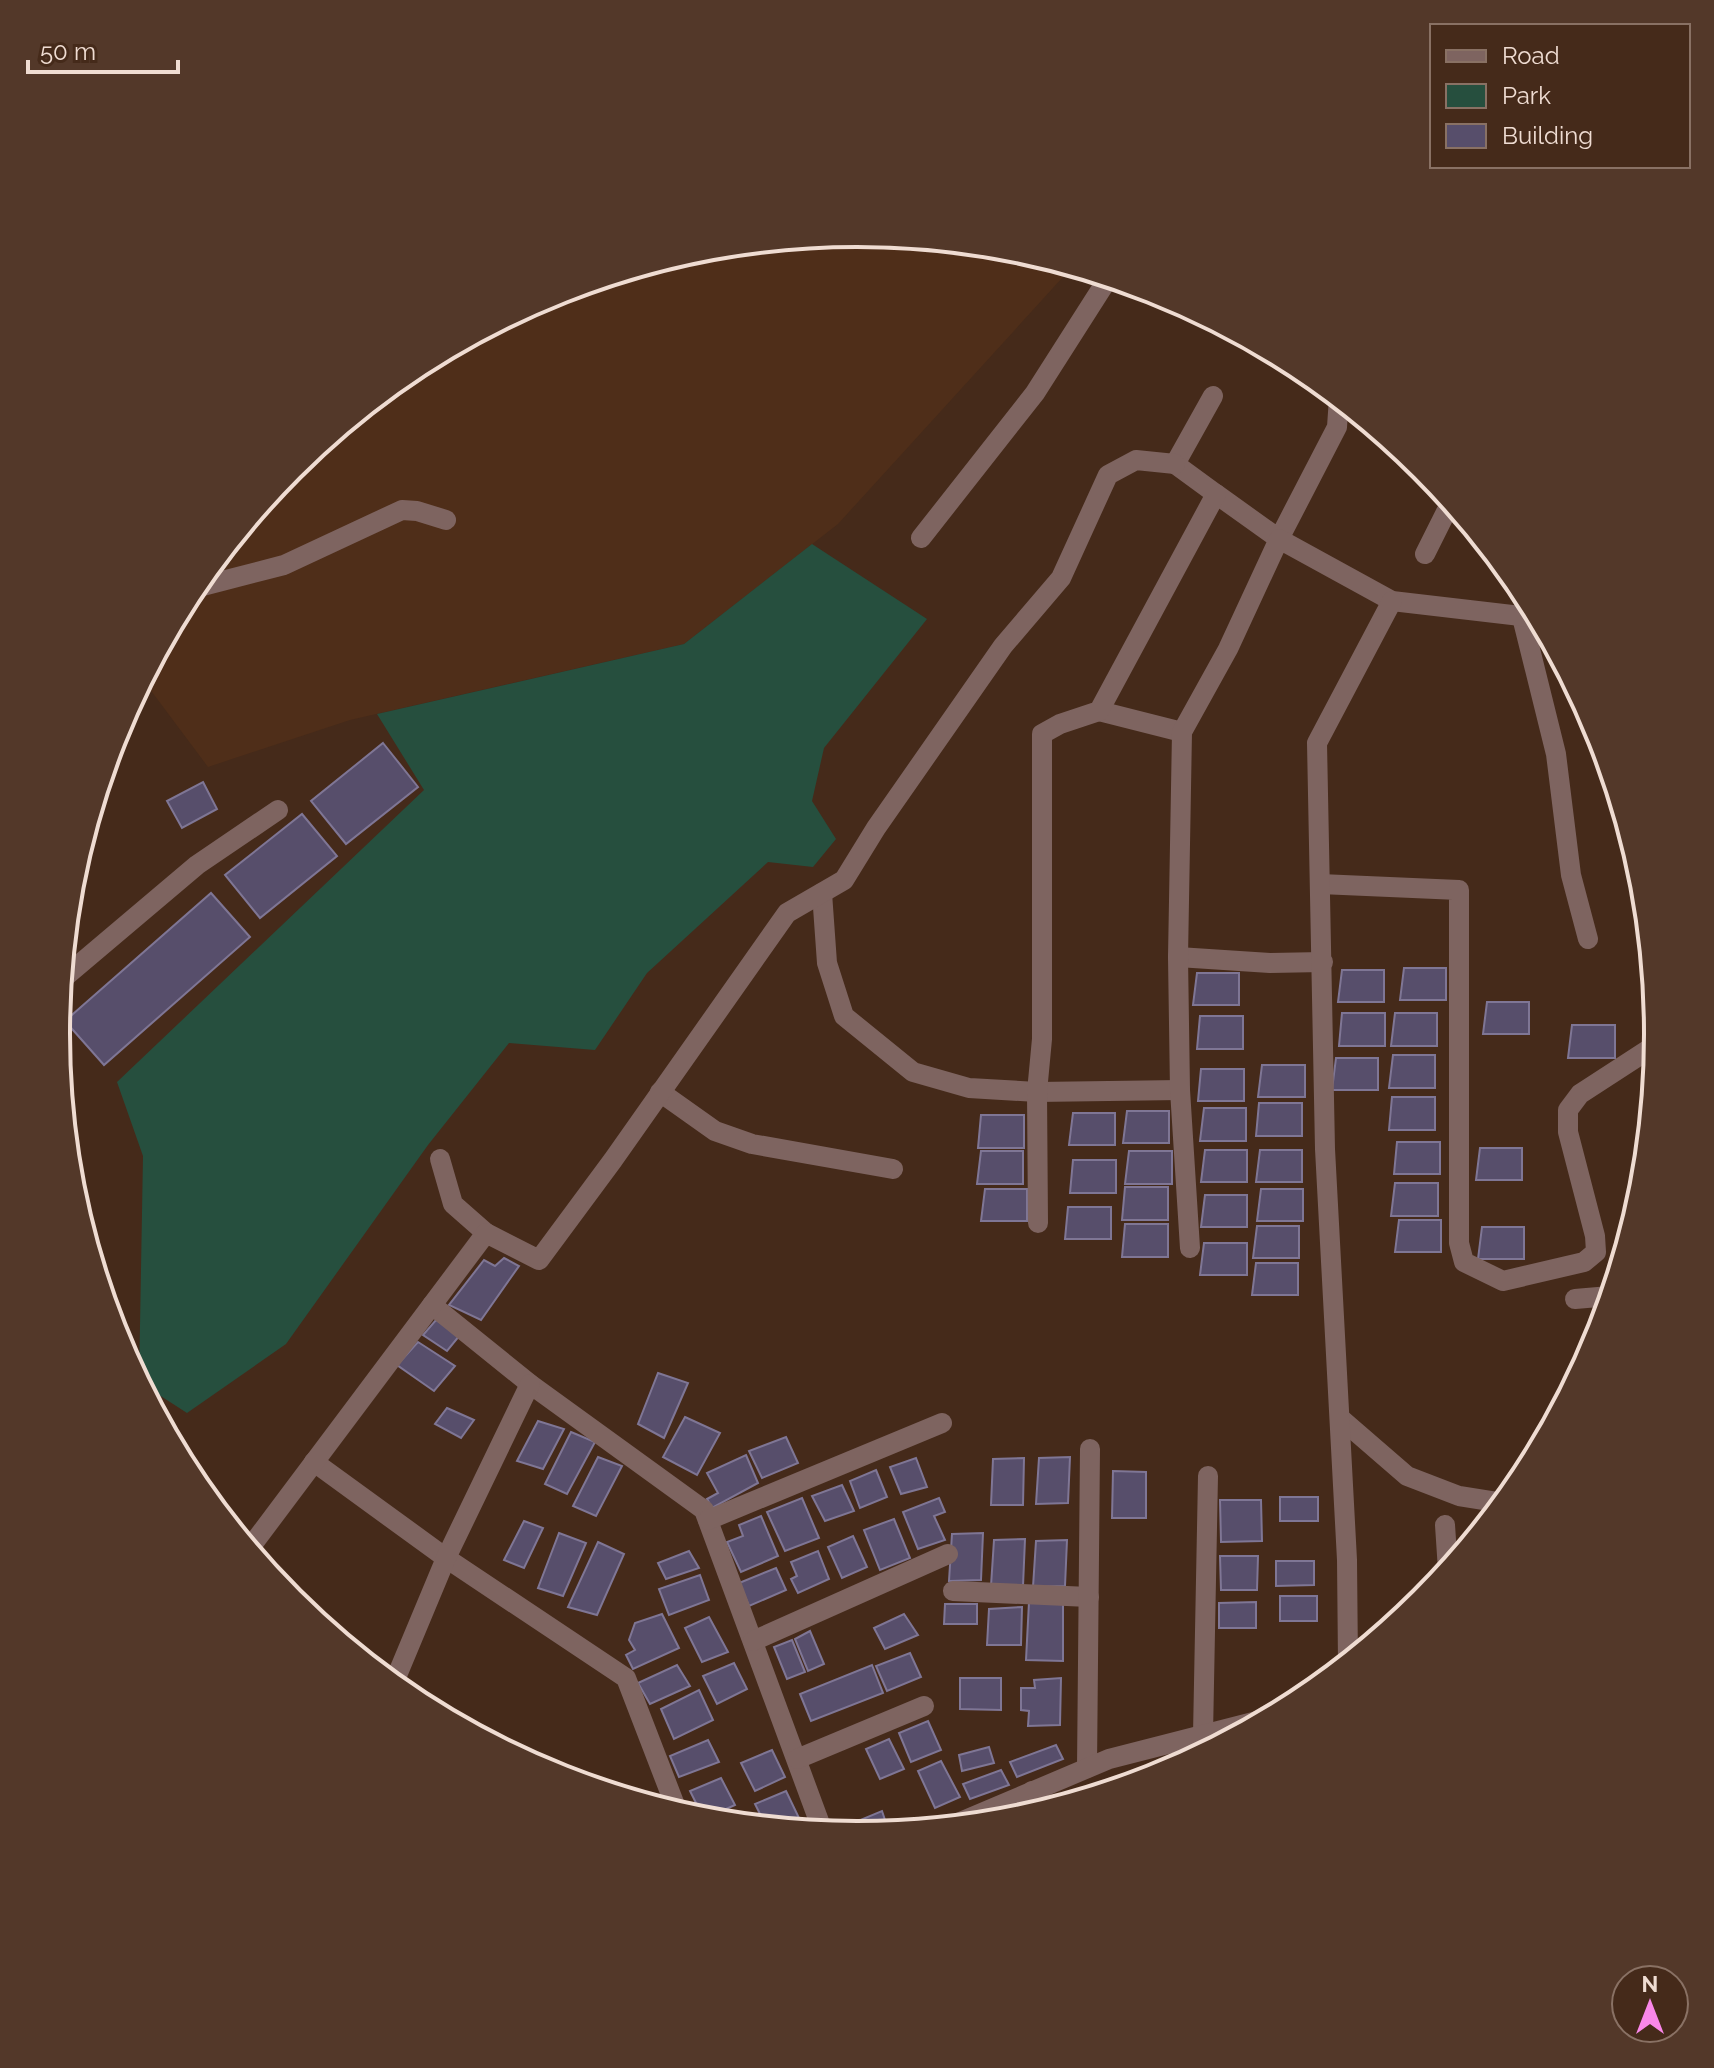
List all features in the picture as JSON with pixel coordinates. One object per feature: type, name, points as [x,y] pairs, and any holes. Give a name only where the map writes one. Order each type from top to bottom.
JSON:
[{"type":"street","points":[[921,538],[1035,393],[1103,287]]},
{"type":"street","points":[[1175,464],[1213,396]]},
{"type":"street","points":[[1190,1248],[1180,1090],[1178,957],[1182,732],[1228,649],[1279,539],[1337,427],[1338,412]]},
{"type":"street","points":[[440,1159],[453,1204],[486,1233],[539,1260],[787,913],[844,880],[876,828],[1003,646],[1061,578],[1108,475],[1136,460],[1175,464],[1279,539],[1392,601],[1524,616]]},
{"type":"street","points":[[1099,711],[1216,494]]},
{"type":"street","points":[[213,583],[284,565],[402,510],[446,520]]},
{"type":"street","points":[[1425,554],[1446,512]]},
{"type":"street","points":[[1348,1649],[1347,1560],[1325,1149],[1317,743],[1392,601]]},
{"type":"street","points":[[1532,630],[1556,754],[1571,875],[1588,939]]},
{"type":"street","points":[[1038,1223],[1037,1092],[1042,1039],[1042,734],[1060,724],[1099,711],[1182,732]]},
{"type":"street","points":[[73,970],[197,865],[278,810]]},
{"type":"street","points":[[1320,884],[1459,890],[1459,1243],[1464,1262],[1503,1281],[1584,1262],[1596,1252],[1595,1236],[1568,1132],[1568,1110],[1580,1094],[1643,1053]]},
{"type":"street","points":[[822,893],[827,963],[844,1016],[913,1072],[969,1088],[1037,1092],[1180,1090]]},
{"type":"street","points":[[1178,957],[1270,963],[1323,962]]},
{"type":"street","points":[[660,1092],[715,1131],[752,1144],[893,1169]]},
{"type":"street","points":[[255,1541],[486,1233]]},
{"type":"street","points":[[1575,1299],[1598,1297]]},
{"type":"street","points":[[432,1305],[530,1384],[704,1510],[819,1819]]},
{"type":"street","points":[[398,1672],[446,1558],[530,1384]]},
{"type":"street","points":[[1340,1418],[1407,1476],[1459,1496],[1490,1501]]},
{"type":"street","points":[[708,1520],[942,1423]]},
{"type":"street","points":[[1087,1768],[1090,1449]]},
{"type":"street","points":[[314,1462],[446,1558],[626,1678],[672,1799]]},
{"type":"street","points":[[1203,1735],[1208,1476]]},
{"type":"street","points":[[1445,1525],[1447,1555]]},
{"type":"street","points":[[753,1641],[948,1554]]},
{"type":"street","points":[[953,1591],[1089,1597]]},
{"type":"street","points":[[797,1759],[924,1706]]},
{"type":"street","points":[[989,1809],[1109,1759],[1225,1729]]},
{"type":"street","points":[[1032,1791],[1038,1800]]},
{"type":"shaded area","points":[[857,247],[908,249],[1011,262],[1065,275],[838,524],[684,644],[350,720],[208,767],[150,689],[175,640],[233,555],[265,515],[301,478],[338,442],[378,410],[464,352],[509,328],[604,289],[703,262],[754,254]]},
{"type":"green space","points":[[812,544],[927,619],[824,748],[812,801],[836,839],[813,867],[768,862],[647,973],[595,1050],[509,1043],[428,1145],[286,1344],[187,1413],[157,1394],[139,1356],[143,1156],[117,1082],[424,790],[377,714],[684,644]]},
{"type":"building","points":[[383,743],[418,787],[346,844],[311,801]]},
{"type":"building","points":[[203,782],[217,809],[182,828],[167,801]]},
{"type":"building","points":[[302,814],[337,856],[260,918],[225,875]]},
{"type":"building","points":[[211,893],[250,937],[104,1065],[70,1027],[71,1016]]},
{"type":"building","points":[[1404,968],[1446,968],[1446,1000],[1400,1000]]},
{"type":"building","points":[[1342,970],[1384,970],[1384,1002],[1338,1002]]},
{"type":"building","points":[[1197,973],[1239,973],[1239,1005],[1193,1005]]},
{"type":"building","points":[[1487,1002],[1529,1002],[1529,1034],[1483,1034]]},
{"type":"building","points":[[1342,1013],[1385,1013],[1385,1046],[1339,1046]]},
{"type":"building","points":[[1395,1013],[1437,1013],[1437,1046],[1391,1046]]},
{"type":"building","points":[[1200,1016],[1243,1016],[1243,1049],[1197,1049]]},
{"type":"building","points":[[1572,1025],[1615,1025],[1615,1058],[1568,1058]]},
{"type":"building","points":[[1393,1055],[1435,1055],[1435,1088],[1389,1088]]},
{"type":"building","points":[[1336,1058],[1378,1058],[1378,1090],[1332,1090]]},
{"type":"building","points":[[1262,1065],[1305,1065],[1305,1097],[1258,1097]]},
{"type":"building","points":[[1201,1069],[1244,1069],[1244,1101],[1198,1101]]},
{"type":"building","points":[[1392,1097],[1435,1097],[1435,1130],[1389,1130]]},
{"type":"building","points":[[1259,1103],[1302,1103],[1302,1136],[1256,1136]]},
{"type":"building","points":[[1204,1108],[1246,1108],[1246,1141],[1200,1141]]},
{"type":"building","points":[[1127,1111],[1169,1111],[1169,1143],[1123,1143]]},
{"type":"building","points":[[1073,1113],[1115,1113],[1115,1145],[1069,1145]]},
{"type":"building","points":[[981,1115],[1024,1115],[1024,1148],[978,1148]]},
{"type":"building","points":[[1397,1142],[1440,1142],[1440,1174],[1394,1174]]},
{"type":"building","points":[[1480,1148],[1522,1148],[1522,1180],[1476,1180]]},
{"type":"building","points":[[1205,1150],[1247,1150],[1247,1182],[1201,1182]]},
{"type":"building","points":[[1260,1150],[1302,1150],[1302,1182],[1256,1182]]},
{"type":"building","points":[[981,1151],[1023,1151],[1023,1184],[977,1184]]},
{"type":"building","points":[[1129,1151],[1172,1151],[1172,1184],[1125,1184]]},
{"type":"building","points":[[1073,1160],[1116,1160],[1116,1193],[1070,1193]]},
{"type":"building","points":[[1395,1183],[1438,1183],[1438,1216],[1391,1216]]},
{"type":"building","points":[[1125,1187],[1168,1187],[1168,1220],[1122,1220]]},
{"type":"building","points":[[985,1189],[1027,1189],[1027,1221],[981,1221]]},
{"type":"building","points":[[1261,1189],[1303,1189],[1303,1221],[1257,1221]]},
{"type":"building","points":[[1205,1195],[1247,1195],[1247,1227],[1201,1227]]},
{"type":"building","points":[[1068,1207],[1111,1207],[1111,1239],[1065,1239]]},
{"type":"building","points":[[1399,1220],[1441,1220],[1441,1252],[1395,1252]]},
{"type":"building","points":[[1125,1224],[1168,1224],[1168,1257],[1122,1257]]},
{"type":"building","points":[[1257,1226],[1299,1226],[1299,1258],[1253,1258]]},
{"type":"building","points":[[1482,1227],[1524,1227],[1524,1259],[1478,1259]]},
{"type":"building","points":[[1204,1243],[1247,1243],[1247,1275],[1200,1275]]},
{"type":"building","points":[[504,1258],[519,1266],[481,1320],[449,1305],[484,1260],[495,1266]]},
{"type":"building","points":[[1256,1263],[1298,1263],[1298,1295],[1252,1295]]},
{"type":"building","points":[[436,1320],[460,1335],[447,1351],[423,1335]]},
{"type":"building","points":[[418,1342],[455,1366],[434,1391],[397,1365]]},
{"type":"building","points":[[658,1373],[688,1383],[664,1438],[638,1424]]},
{"type":"building","points":[[447,1408],[474,1420],[461,1438],[435,1424]]},
{"type":"building","points":[[685,1417],[720,1433],[697,1475],[663,1457]]},
{"type":"building","points":[[538,1421],[564,1429],[543,1469],[517,1461]]},
{"type":"building","points":[[571,1432],[595,1442],[567,1494],[545,1484]]},
{"type":"building","points":[[786,1437],[798,1463],[762,1478],[749,1451]]},
{"type":"building","points":[[746,1455],[758,1483],[712,1508],[707,1499],[718,1493],[707,1473]]},
{"type":"building","points":[[598,1457],[622,1466],[596,1516],[573,1506]]},
{"type":"building","points":[[1070,1457],[1068,1503],[1036,1504],[1039,1458]]},
{"type":"building","points":[[916,1458],[927,1487],[901,1494],[890,1467]]},
{"type":"building","points":[[1024,1458],[1023,1505],[991,1505],[993,1459]]},
{"type":"building","points":[[876,1470],[887,1497],[860,1508],[850,1481]]},
{"type":"building","points":[[1113,1471],[1146,1472],[1146,1518],[1112,1518]]},
{"type":"building","points":[[842,1485],[854,1511],[825,1521],[812,1496]]},
{"type":"building","points":[[1280,1497],[1318,1497],[1318,1521],[1280,1521]]},
{"type":"building","points":[[802,1498],[819,1538],[785,1551],[767,1512]]},
{"type":"building","points":[[939,1498],[945,1512],[934,1516],[945,1540],[918,1549],[903,1512]]},
{"type":"building","points":[[1220,1500],[1261,1500],[1262,1541],[1221,1542]]},
{"type":"building","points":[[761,1516],[778,1556],[741,1572],[727,1542],[743,1536],[739,1525]]},
{"type":"building","points":[[894,1519],[910,1558],[880,1570],[864,1530]]},
{"type":"building","points":[[524,1521],[543,1528],[524,1568],[504,1560]]},
{"type":"building","points":[[559,1533],[586,1543],[563,1596],[538,1588]]},
{"type":"building","points":[[983,1533],[981,1580],[949,1581],[952,1534]]},
{"type":"building","points":[[853,1536],[867,1567],[842,1578],[828,1547]]},
{"type":"building","points":[[1025,1539],[1023,1586],[991,1586],[994,1540]]},
{"type":"building","points":[[1067,1540],[1065,1586],[1033,1587],[1036,1541]]},
{"type":"building","points":[[598,1542],[624,1554],[597,1615],[568,1607]]},
{"type":"building","points":[[689,1551],[699,1568],[666,1579],[658,1563]]},
{"type":"building","points":[[818,1551],[829,1579],[798,1593],[791,1579],[797,1576],[791,1562]]},
{"type":"building","points":[[1220,1556],[1258,1556],[1257,1590],[1221,1590]]},
{"type":"building","points":[[1276,1561],[1314,1561],[1314,1585],[1276,1586]]},
{"type":"building","points":[[776,1568],[786,1590],[749,1606],[739,1583]]},
{"type":"building","points":[[700,1575],[709,1600],[669,1615],[659,1589]]},
{"type":"building","points":[[1280,1596],[1317,1596],[1317,1621],[1280,1621]]},
{"type":"building","points":[[1063,1601],[1063,1661],[1026,1660],[1029,1602]]},
{"type":"building","points":[[1256,1602],[1256,1628],[1219,1628],[1219,1603]]},
{"type":"building","points":[[945,1604],[977,1604],[977,1624],[944,1624]]},
{"type":"building","points":[[1022,1607],[1021,1645],[987,1645],[989,1609]]},
{"type":"building","points":[[662,1614],[679,1648],[633,1669],[626,1655],[635,1650],[629,1640],[635,1623]]},
{"type":"building","points":[[904,1614],[918,1635],[885,1649],[874,1628]]},
{"type":"building","points":[[709,1617],[728,1652],[702,1662],[685,1628]]},
{"type":"building","points":[[810,1631],[824,1664],[808,1671],[795,1639]]},
{"type":"building","points":[[792,1640],[805,1672],[787,1679],[774,1647]]},
{"type":"building","points":[[910,1653],[921,1677],[887,1691],[876,1666]]},
{"type":"building","points":[[734,1663],[747,1689],[717,1704],[703,1676]]},
{"type":"building","points":[[677,1665],[690,1686],[650,1704],[638,1683]]},
{"type":"building","points":[[872,1665],[883,1693],[811,1721],[800,1694]]},
{"type":"building","points":[[960,1678],[1001,1678],[1001,1710],[960,1709]]},
{"type":"building","points":[[1061,1678],[1060,1725],[1028,1726],[1029,1711],[1021,1710],[1021,1688],[1035,1688],[1034,1680]]},
{"type":"building","points":[[699,1690],[713,1720],[674,1739],[661,1709]]},
{"type":"building","points":[[928,1721],[941,1750],[911,1762],[899,1733]]},
{"type":"building","points":[[889,1739],[904,1769],[880,1779],[866,1749]]},
{"type":"building","points":[[708,1740],[719,1762],[679,1777],[670,1756]]},
{"type":"building","points":[[1056,1745],[1063,1759],[1017,1777],[1010,1762]]},
{"type":"building","points":[[989,1747],[994,1763],[962,1771],[959,1755]]},
{"type":"building","points":[[772,1750],[785,1777],[755,1791],[741,1763]]},
{"type":"building","points":[[941,1761],[960,1797],[935,1808],[918,1771]]},
{"type":"building","points":[[1001,1770],[1009,1785],[970,1799],[963,1784]]},
{"type":"building","points":[[721,1778],[735,1805],[725,1809],[697,1804],[690,1791]]},
{"type":"building","points":[[786,1791],[799,1818],[760,1815],[755,1804]]},
{"type":"building","points":[[882,1811],[885,1820],[858,1821]]}]
